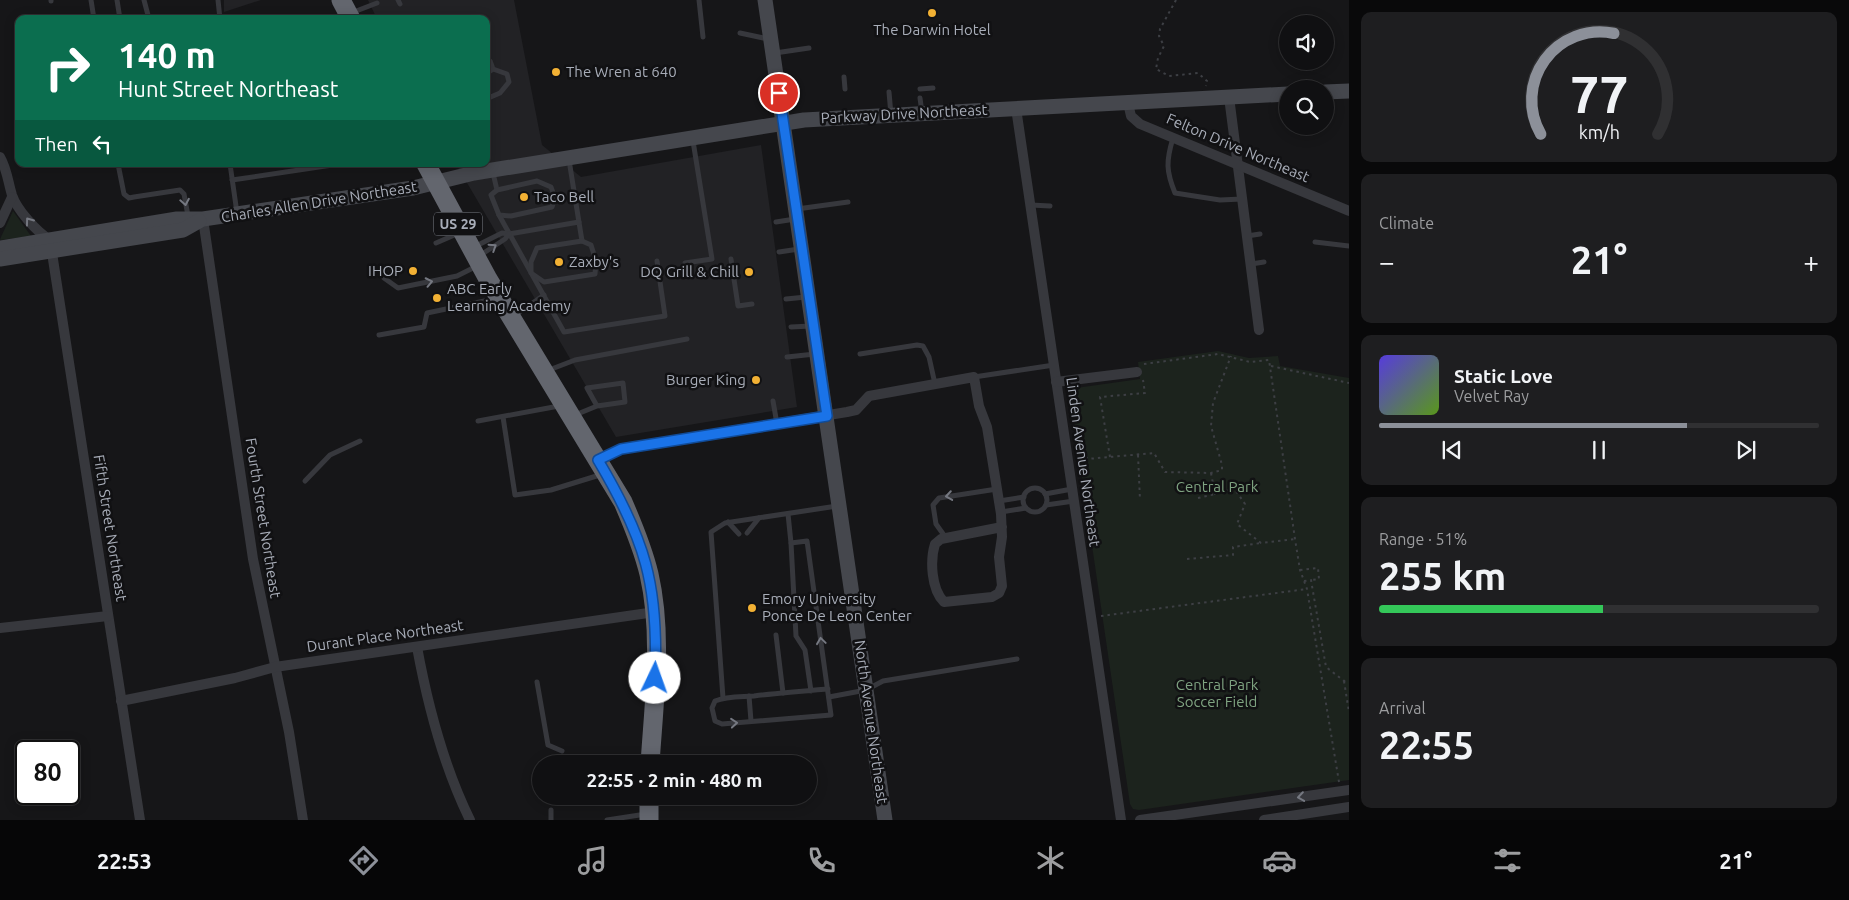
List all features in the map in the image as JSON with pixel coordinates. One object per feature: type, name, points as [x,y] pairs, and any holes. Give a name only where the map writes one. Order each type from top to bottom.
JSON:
[{"type":"highway","name":"US 29","points":[[428,167],[476,257],[623,502],[638,536],[649,573],[655,612],[656,648],[650,755]]},
{"type":"street","name":"North Avenue Northeast","points":[[765,0],[885,820]]},
{"type":"street","points":[[1334,92],[1349,91]]},
{"type":"street","name":"Parkway Drive Northeast","points":[[436,183],[492,170],[784,123],[922,113],[1279,94]]},
{"type":"street","points":[[1229,97],[1259,330]]},
{"type":"street","name":"Felton Drive Northeast","points":[[1128,103],[1131,116],[1140,124],[1349,211]]},
{"type":"street","name":"Linden Avenue Northeast","points":[[1016,108],[1121,820]]},
{"type":"street","points":[[0,157],[4,165],[12,198],[38,232],[51,245]]},
{"type":"street","name":"Charles Allen Drive Northeast","points":[[0,248],[51,245],[182,230],[195,219],[436,183]]},
{"type":"street","points":[[0,223],[12,198]]},
{"type":"street","name":"Fourth Street Northeast","points":[[195,219],[252,559],[304,820]]},
{"type":"street","name":"Charles Allen Drive Northeast","points":[[0,259],[51,245]]},
{"type":"street","name":"Fifth Street Northeast","points":[[51,245],[140,820]]},
{"type":"street","points":[[1056,382],[1140,370]]},
{"type":"street","points":[[602,467],[621,449],[827,416],[856,410],[869,396],[974,377],[979,406],[987,427],[1001,512],[1002,527],[1000,556],[1002,586],[999,593],[984,599],[944,602],[940,598],[934,581],[933,550],[935,544],[946,538],[1002,527]]},
{"type":"street","name":"Durant Place Northeast","points":[[121,700],[235,678],[275,667],[655,612]]},
{"type":"street","points":[[0,628],[108,616]]},
{"type":"street","points":[[417,647],[452,782],[470,820]]},
{"type":"street","points":[[1140,820],[1349,790]]},
{"type":"street","points":[[1264,820],[1349,808]]},
{"type":"lane","points":[[91,0],[93,15]]},
{"type":"lane","points":[[117,0],[119,15]]},
{"type":"lane","points":[[144,0],[148,15]]},
{"type":"lane","points":[[218,0],[220,15]]},
{"type":"lane","points":[[699,0],[704,37]]},
{"type":"lane","points":[[347,11],[377,3]]},
{"type":"lane","points":[[740,33],[772,46],[809,48]]},
{"type":"lane","points":[[490,61],[493,69],[507,74],[509,82],[500,93],[490,97]]},
{"type":"lane","points":[[844,77],[845,88]]},
{"type":"lane","points":[[920,89],[933,88]]},
{"type":"lane","points":[[889,92],[891,115]]},
{"type":"lane","points":[[920,98],[922,113]]},
{"type":"lane","points":[[1174,137],[1167,160],[1169,178],[1175,193],[1220,200],[1242,199]]},
{"type":"lane","points":[[685,263],[712,259],[693,138]]},
{"type":"lane","points":[[568,158],[582,240]]},
{"type":"lane","points":[[118,167],[121,186],[124,194],[129,198],[177,190],[182,191],[195,219]]},
{"type":"lane","points":[[230,167],[237,214]]},
{"type":"lane","points":[[232,180],[320,167]]},
{"type":"lane","points":[[492,170],[497,190]]},
{"type":"lane","points":[[500,215],[510,216],[552,207],[555,198],[551,188],[537,181],[497,190],[491,195],[500,215],[509,234],[564,332],[665,316],[657,261]]},
{"type":"lane","points":[[776,222],[797,214],[848,202]]},
{"type":"lane","points":[[1030,205],[1050,206]]},
{"type":"lane","points":[[384,278],[398,288],[457,276],[502,232],[509,234],[579,222]]},
{"type":"lane","points":[[436,243],[462,232]]},
{"type":"lane","points":[[476,257],[505,239],[509,234]]},
{"type":"lane","points":[[1247,236],[1260,234]]},
{"type":"lane","points":[[582,240],[591,245],[596,261],[595,274],[544,282],[531,273],[531,262],[537,248],[582,240]]},
{"type":"lane","points":[[1315,242],[1349,246]]},
{"type":"lane","points":[[779,252],[802,248]]},
{"type":"lane","points":[[731,258],[738,306],[752,304]]},
{"type":"lane","points":[[1250,264],[1264,262]]},
{"type":"lane","points":[[512,318],[544,296]]},
{"type":"lane","points":[[786,299],[809,296]]},
{"type":"lane","points":[[379,335],[424,327],[426,314],[500,298]]},
{"type":"lane","points":[[791,327],[814,326]]},
{"type":"lane","points":[[544,372],[575,360],[687,339]]},
{"type":"lane","points":[[860,354],[923,346],[929,357],[935,384]]},
{"type":"lane","points":[[787,358],[818,354]]},
{"type":"lane","points":[[974,377],[1054,365]]},
{"type":"lane","points":[[478,422],[502,417],[568,411],[625,402],[623,383],[587,388],[597,406]]},
{"type":"lane","points":[[774,401],[777,424]]},
{"type":"lane","points":[[502,417],[515,494],[551,490],[602,467]]},
{"type":"lane","points":[[305,481],[330,455],[360,441]]},
{"type":"lane","points":[[999,501],[1024,497],[1032,488],[1040,489],[1045,494],[1046,505]]},
{"type":"lane","points":[[946,538],[936,524],[933,505],[940,498],[997,489]]},
{"type":"lane","points":[[1045,494],[1072,489]]},
{"type":"lane","points":[[1024,497],[1026,508]]},
{"type":"lane","points":[[1001,512],[1026,508],[1037,512],[1046,505],[1074,501]]},
{"type":"lane","points":[[722,698],[710,542],[711,532],[728,522],[840,506]]},
{"type":"lane","points":[[788,514],[796,636],[805,650],[811,691]]},
{"type":"lane","points":[[747,533],[759,518]]},
{"type":"lane","points":[[728,522],[739,534]]},
{"type":"lane","points":[[791,543],[807,541],[828,689],[831,714],[722,724],[716,721],[712,708],[715,701],[722,698],[828,689]]},
{"type":"lane","points":[[776,635],[783,693]]},
{"type":"lane","points":[[829,697],[866,690],[883,682],[1017,659]]},
{"type":"lane","points":[[537,682],[548,745],[562,751]]},
{"type":"lane","points":[[749,696],[751,721]]},
{"type":"lane","points":[[550,820],[551,810]]},
{"type":"lane","points":[[607,820],[649,810]]},
{"type":"path","points":[[1176,0],[1160,29],[1159,36],[1164,46],[1158,58],[1156,70],[1169,76],[1198,73],[1207,81],[1206,88]]},
{"type":"path","points":[[1110,457],[1100,397],[1145,393],[1140,370],[1218,354],[1250,362],[1269,360],[1300,570],[1307,589],[1338,782]]},
{"type":"path","points":[[1076,453],[1086,452],[1087,459],[1154,453],[1165,472],[1211,474],[1222,470],[1211,426],[1213,403],[1231,356]]},
{"type":"path","points":[[1270,365],[1349,383]]},
{"type":"path","points":[[1138,454],[1140,500]]},
{"type":"path","points":[[1211,474],[1215,494]]},
{"type":"path","points":[[1198,498],[1234,488],[1245,504],[1237,524],[1261,543]]},
{"type":"path","points":[[1187,559],[1234,555],[1233,547],[1295,538]]},
{"type":"path","points":[[1300,570],[1318,568],[1319,579],[1304,581]]},
{"type":"path","points":[[1311,580],[1326,667],[1344,681],[1349,712]]},
{"type":"path","points":[[1100,616],[1307,589]]},
{"type":"path","points":[[1344,681],[1349,680]]},
{"type":"shaded area","points":[[224,0],[261,0],[224,12]]},
{"type":"shaded area","points":[[368,0],[514,0],[542,145],[581,177],[761,145],[797,407],[616,437],[458,167],[490,167],[490,15],[375,15]]},
{"type":"green space","points":[[13,211],[31,236],[0,240],[1,237]]},
{"type":"green space","name":"Central Park","points":[[1218,351],[1249,358],[1278,356],[1280,366],[1349,378],[1349,780],[1139,810],[1133,809],[1130,804],[1069,389],[1140,379],[1138,362]]},
{"type":"place","name":"The Darwin Hotel","points":[[932,13]]},
{"type":"place","name":"The Wren at 640","points":[[556,72]]},
{"type":"place","name":"Taco Bell","points":[[524,197]]},
{"type":"place","name":"Zaxby's","points":[[559,262]]},
{"type":"place","name":"IHOP","points":[[413,271]]},
{"type":"place","name":"DQ Grill & Chill","points":[[749,272]]},
{"type":"place","name":"ABC Early Learning Academy","points":[[437,298]]},
{"type":"place","name":"Burger King","points":[[756,380]]},
{"type":"place","name":"Emory University Ponce De Leon Center","points":[[752,608]]},
{"type":"route","points":[[655,678],[655,612],[649,573],[638,536],[623,502],[598,460],[621,449],[827,416],[779,93]]},
{"type":"park label","name":"Central Park Soccer Field","points":[[1217,694]]}]
